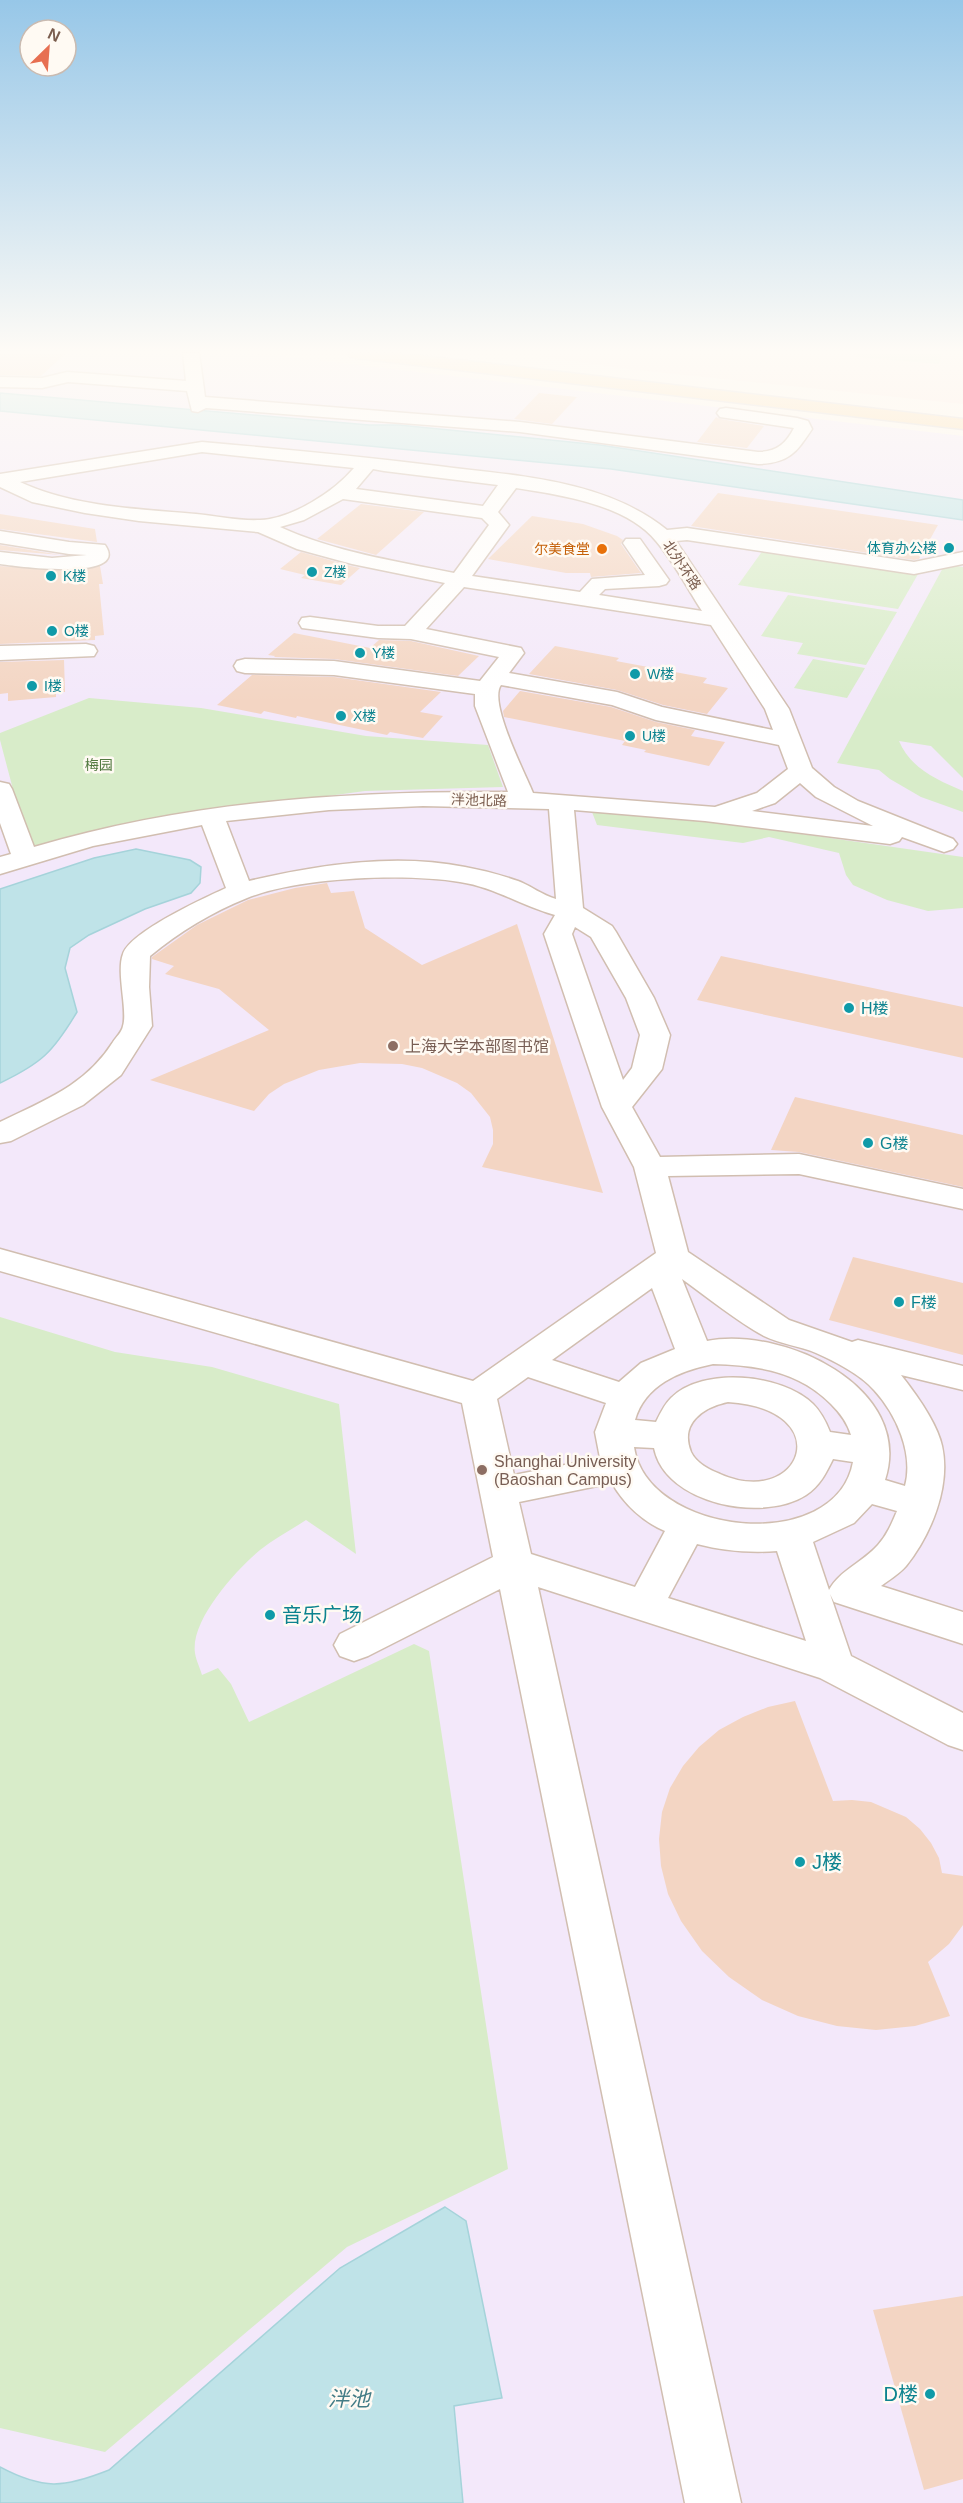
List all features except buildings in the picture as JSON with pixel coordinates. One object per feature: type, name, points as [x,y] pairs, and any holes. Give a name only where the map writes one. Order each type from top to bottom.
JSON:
[{"type":"street","points":[[0,480],[32,470]]},
{"type":"street","points":[[262,526],[297,516],[341,493],[363,470]]},
{"type":"street","name":"北外环路","points":[[417,470],[511,481],[578,493],[616,506],[643,520],[663,536],[777,709],[801,771],[825,792],[849,806],[882,821],[954,846]]},
{"type":"street","points":[[0,480],[39,498],[262,526],[313,548],[459,580],[718,620]]},
{"type":"street","points":[[488,513],[511,481]]},
{"type":"street","points":[[341,493],[488,513],[498,525],[459,580],[411,633]]},
{"type":"street","points":[[663,536],[687,534],[914,568],[963,558]]},
{"type":"street","points":[[0,537],[69,548],[98,549],[97,559],[91,561],[52,564],[0,558]]},
{"type":"street","points":[[585,599],[599,583],[659,580],[633,543]]},
{"type":"street","points":[[310,623],[367,631],[411,633],[513,653],[490,683],[486,706],[524,802]]},
{"type":"street","points":[[0,653],[86,651]]},
{"type":"street","points":[[244,666],[334,668],[490,683],[617,699],[656,713],[789,740]]},
{"type":"street","points":[[713,815],[766,798],[801,771]]},
{"type":"street","points":[[0,789],[25,857]]},
{"type":"street","name":"泮池北路","points":[[0,866],[25,857],[118,833],[211,815],[311,803],[415,798],[561,804],[713,815],[954,846]]},
{"type":"street","points":[[561,804],[570,911],[558,934],[617,1107],[650,1167],[666,1261],[696,1355]]},
{"type":"street","points":[[211,815],[240,891]]},
{"type":"street","points":[[0,1134],[72,1099],[111,1070],[138,1026],[135,987],[136,954],[162,932],[196,912],[240,891],[296,878],[355,871],[410,869],[463,873],[509,887],[541,903],[570,911],[602,932],[640,998],[655,1035],[647,1069],[617,1107]]},
{"type":"street","points":[[650,1167],[799,1164],[963,1199]]},
{"type":"street","points":[[0,1260],[478,1395]]},
{"type":"street","points":[[666,1261],[808,1348],[858,1360],[886,1380],[906,1407],[924,1445],[926,1478],[919,1504],[906,1536],[891,1557],[848,1591],[963,1628]]},
{"type":"street","points":[[478,1395],[666,1261]]},
{"type":"street","points":[[808,1348],[806,1368],[844,1394],[862,1417],[868,1429],[872,1451],[872,1466],[864,1487],[854,1501],[838,1515],[818,1526],[791,1535],[744,1538],[714,1533],[688,1525],[665,1514],[631,1482],[615,1450],[614,1432],[617,1415],[626,1397],[636,1385],[659,1369],[696,1355],[741,1352],[760,1354],[808,1348],[963,1378]]},
{"type":"street","points":[[741,1352],[743,1390]]},
{"type":"street","points":[[523,1363],[626,1397]]},
{"type":"street","points":[[659,1369],[694,1400]]},
{"type":"street","points":[[794,1409],[833,1385]]},
{"type":"street","points":[[728,1389],[743,1390],[768,1395],[794,1409],[811,1428],[816,1443],[815,1458],[807,1472],[795,1483],[777,1491],[744,1495],[715,1489],[697,1480],[686,1471],[673,1454],[670,1436],[672,1424],[679,1411],[708,1393],[728,1389]]},
{"type":"street","points":[[478,1395],[713,2503]]},
{"type":"street","points":[[862,1417],[906,1407]]},
{"type":"street","points":[[614,1432],[670,1436]]},
{"type":"street","points":[[816,1443],[872,1451]]},
{"type":"street","points":[[498,1492],[631,1482],[686,1471]]},
{"type":"street","points":[[795,1483],[838,1515]]},
{"type":"street","points":[[864,1487],[919,1504]]},
{"type":"street","points":[[744,1495],[744,1538]]},
{"type":"street","points":[[644,1606],[688,1525]]},
{"type":"street","points":[[791,1535],[834,1666]]},
{"type":"street","points":[[354,1645],[514,1564],[834,1666],[963,1733]]},
{"type":"shaded area","name":"Shanghai University (Baoshan Campus)","points":[[0,470],[963,470],[963,2503],[0,2503]]},
{"type":"green space","points":[[766,546],[921,569],[898,609],[738,585]]},
{"type":"green space","points":[[945,564],[963,567],[963,778],[931,746],[899,741],[917,766],[963,791],[963,812],[921,797],[879,770],[837,763]]},
{"type":"green space","points":[[788,595],[897,612],[866,665],[797,654],[803,643],[761,636]]},
{"type":"green space","points":[[813,659],[865,668],[847,698],[794,688]]},
{"type":"green space","name":"梅园","points":[[89,698],[201,708],[366,736],[488,745],[503,787],[365,791],[164,818],[29,850],[0,733]]},
{"type":"green space","points":[[592,812],[704,820],[963,857],[963,908],[928,911],[887,900],[853,885],[846,875],[839,853],[769,837],[743,843],[597,825]]},
{"type":"green space","points":[[0,1317],[115,1352],[212,1367],[339,1404],[356,1554],[306,1520],[260,1550],[228,1582],[207,1611],[200,1626],[195,1640],[195,1653],[202,1675],[218,1668],[231,1684],[249,1722],[414,1644],[429,1651],[508,2169],[347,2247],[105,2452],[0,2428]]},
{"type":"water","points":[[617,470],[764,470],[963,500],[963,520]]},
{"type":"water","points":[[136,849],[190,860],[201,867],[200,883],[191,893],[145,909],[89,935],[70,948],[65,968],[77,1012],[61,1037],[45,1055],[26,1069],[0,1083],[0,889],[94,858]]},
{"type":"water","name":"泮池","points":[[445,2207],[466,2221],[502,2398],[454,2406],[463,2503],[0,2503],[0,2467],[29,2480],[54,2484],[79,2480],[109,2470],[340,2268]]},
{"type":"place","name":"体育办公楼","points":[[949,548]]},
{"type":"place","name":"尔美食堂","points":[[602,549]]},
{"type":"place","name":"Z楼","points":[[312,572]]},
{"type":"place","name":"K楼","points":[[51,576]]},
{"type":"place","name":"O楼","points":[[52,631]]},
{"type":"place","name":"Y楼","points":[[360,653]]},
{"type":"place","name":"W楼","points":[[635,674]]},
{"type":"place","name":"I楼","points":[[32,686]]},
{"type":"place","name":"X楼","points":[[341,716]]},
{"type":"place","name":"U楼","points":[[630,736]]},
{"type":"place","name":"H楼","points":[[849,1008]]},
{"type":"place","name":"上海大学本部图书馆","points":[[393,1046]]},
{"type":"place","name":"G楼","points":[[868,1143]]},
{"type":"place","name":"F楼","points":[[899,1302]]},
{"type":"place","name":"Shanghai University (Baoshan Campus)","points":[[482,1470]]},
{"type":"place","name":"音乐广场","points":[[270,1615]]},
{"type":"place","name":"J楼","points":[[800,1862]]},
{"type":"place","name":"D楼","points":[[930,2394]]}]
